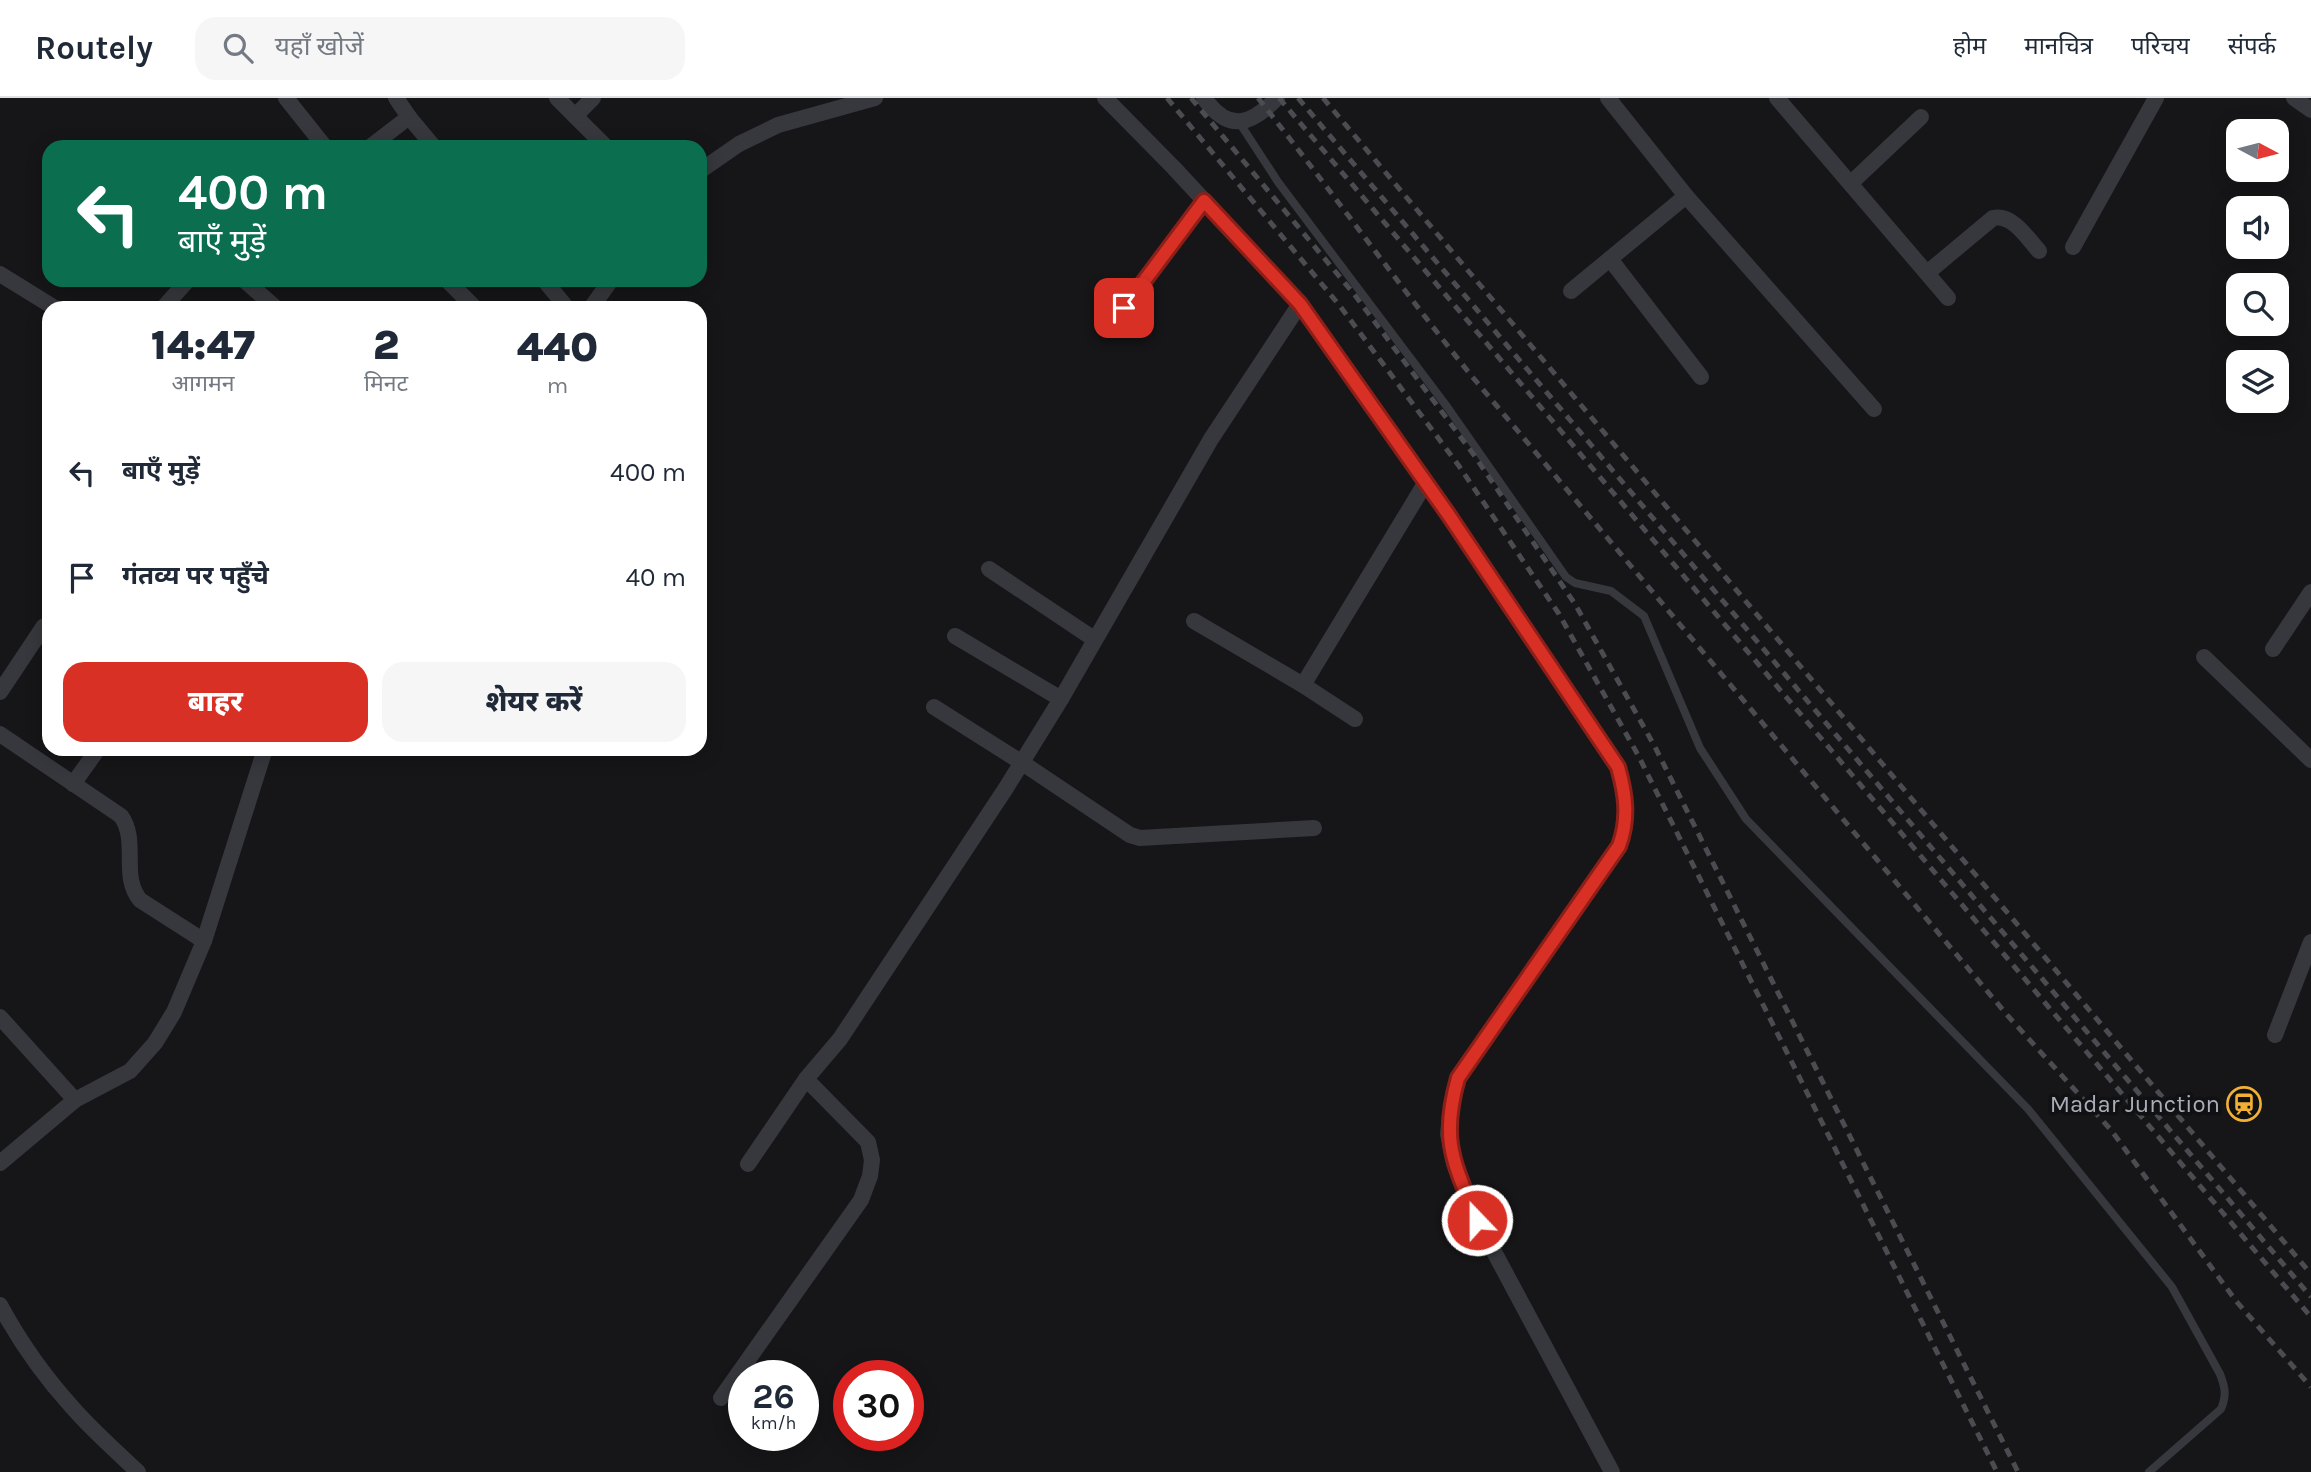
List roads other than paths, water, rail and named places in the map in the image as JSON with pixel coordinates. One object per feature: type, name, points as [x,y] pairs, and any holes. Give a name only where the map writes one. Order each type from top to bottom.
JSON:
[{"type":"street","points":[[286,98],[319,140]]},
{"type":"street","points":[[396,98],[428,140]]},
{"type":"street","points":[[557,98],[599,140]]},
{"type":"street","points":[[575,116],[593,98]]},
{"type":"street","points":[[707,166],[739,144],[778,125],[875,98]]},
{"type":"street","points":[[1105,98],[1174,167],[1300,304],[1426,482],[1618,767],[1627,812],[1625,830],[1619,846],[1458,1078],[1448,1133],[1454,1164],[1477,1220],[1612,1472]]},
{"type":"street","points":[[1204,98],[1214,111],[1225,119],[1239,122],[1255,118],[1277,98]]},
{"type":"street","points":[[1608,98],[1686,196],[1874,409]]},
{"type":"street","points":[[1777,98],[1948,298]]},
{"type":"street","points":[[2073,247],[2156,98]]},
{"type":"street","points":[[2294,98],[2311,110]]},
{"type":"street","points":[[379,140],[409,117]]},
{"type":"street","points":[[1851,183],[1921,117]]},
{"type":"street","points":[[1571,291],[1686,196]]},
{"type":"street","points":[[1124,308],[1204,201]]},
{"type":"street","points":[[1927,273],[1993,218],[2010,220],[2039,251]]},
{"type":"street","points":[[1609,259],[1701,377]]},
{"type":"street","points":[[0,274],[44,301]]},
{"type":"street","points":[[169,301],[182,287]]},
{"type":"street","points":[[252,287],[268,301]]},
{"type":"street","points":[[454,287],[468,301]]},
{"type":"street","points":[[550,287],[561,301]]},
{"type":"street","points":[[748,1164],[806,1079],[840,1040],[1021,762],[1061,699],[1211,439],[1300,304]]},
{"type":"street","points":[[1303,685],[1426,482]]},
{"type":"street","points":[[989,569],[1094,639]]},
{"type":"street","points":[[2273,649],[2311,592]]},
{"type":"street","points":[[1194,621],[1303,685],[1354,719]]},
{"type":"street","points":[[0,692],[42,629]]},
{"type":"street","points":[[955,636],[1061,699]]},
{"type":"street","points":[[2204,657],[2311,760]]},
{"type":"street","points":[[934,707],[1130,835],[1140,838],[1314,828]]},
{"type":"street","points":[[0,734],[121,816],[129,833],[130,871],[134,893],[140,900],[204,942]]},
{"type":"street","points":[[74,784],[93,756]]},
{"type":"street","points":[[0,1163],[75,1100],[130,1071],[155,1043],[174,1012],[204,942],[263,756]]},
{"type":"street","points":[[2275,1035],[2310,945]]},
{"type":"street","points":[[0,1017],[75,1100]]},
{"type":"street","points":[[721,1398],[861,1200],[870,1176],[873,1160],[868,1142],[806,1079]]},
{"type":"street","points":[[0,1305],[40,1368],[72,1408],[138,1472]]},
{"type":"lane","points":[[1239,122],[1278,182],[1448,408],[1566,577],[1575,583],[1611,591],[1644,616],[1700,748],[1746,819],[2028,1109],[2172,1287],[2220,1374],[2226,1396],[2221,1409],[2149,1472]]},
{"type":"railway","points":[[1167,98],[1340,306],[1459,466],[1559,614],[1638,755],[1997,1472]]},
{"type":"railway","points":[[1191,98],[1354,294],[1474,455],[1575,604],[1655,747],[2018,1472]]},
{"type":"railway","points":[[1258,98],[1470,374],[2008,1016],[2111,1130],[2236,1301],[2311,1387]]},
{"type":"railway","points":[[1279,98],[2311,1317]]},
{"type":"railway","points":[[1298,98],[2311,1297]]},
{"type":"railway","points":[[1323,98],[2311,1274]]},
{"type":"place","name":"Madar Junction","points":[[2244,1104]]}]
